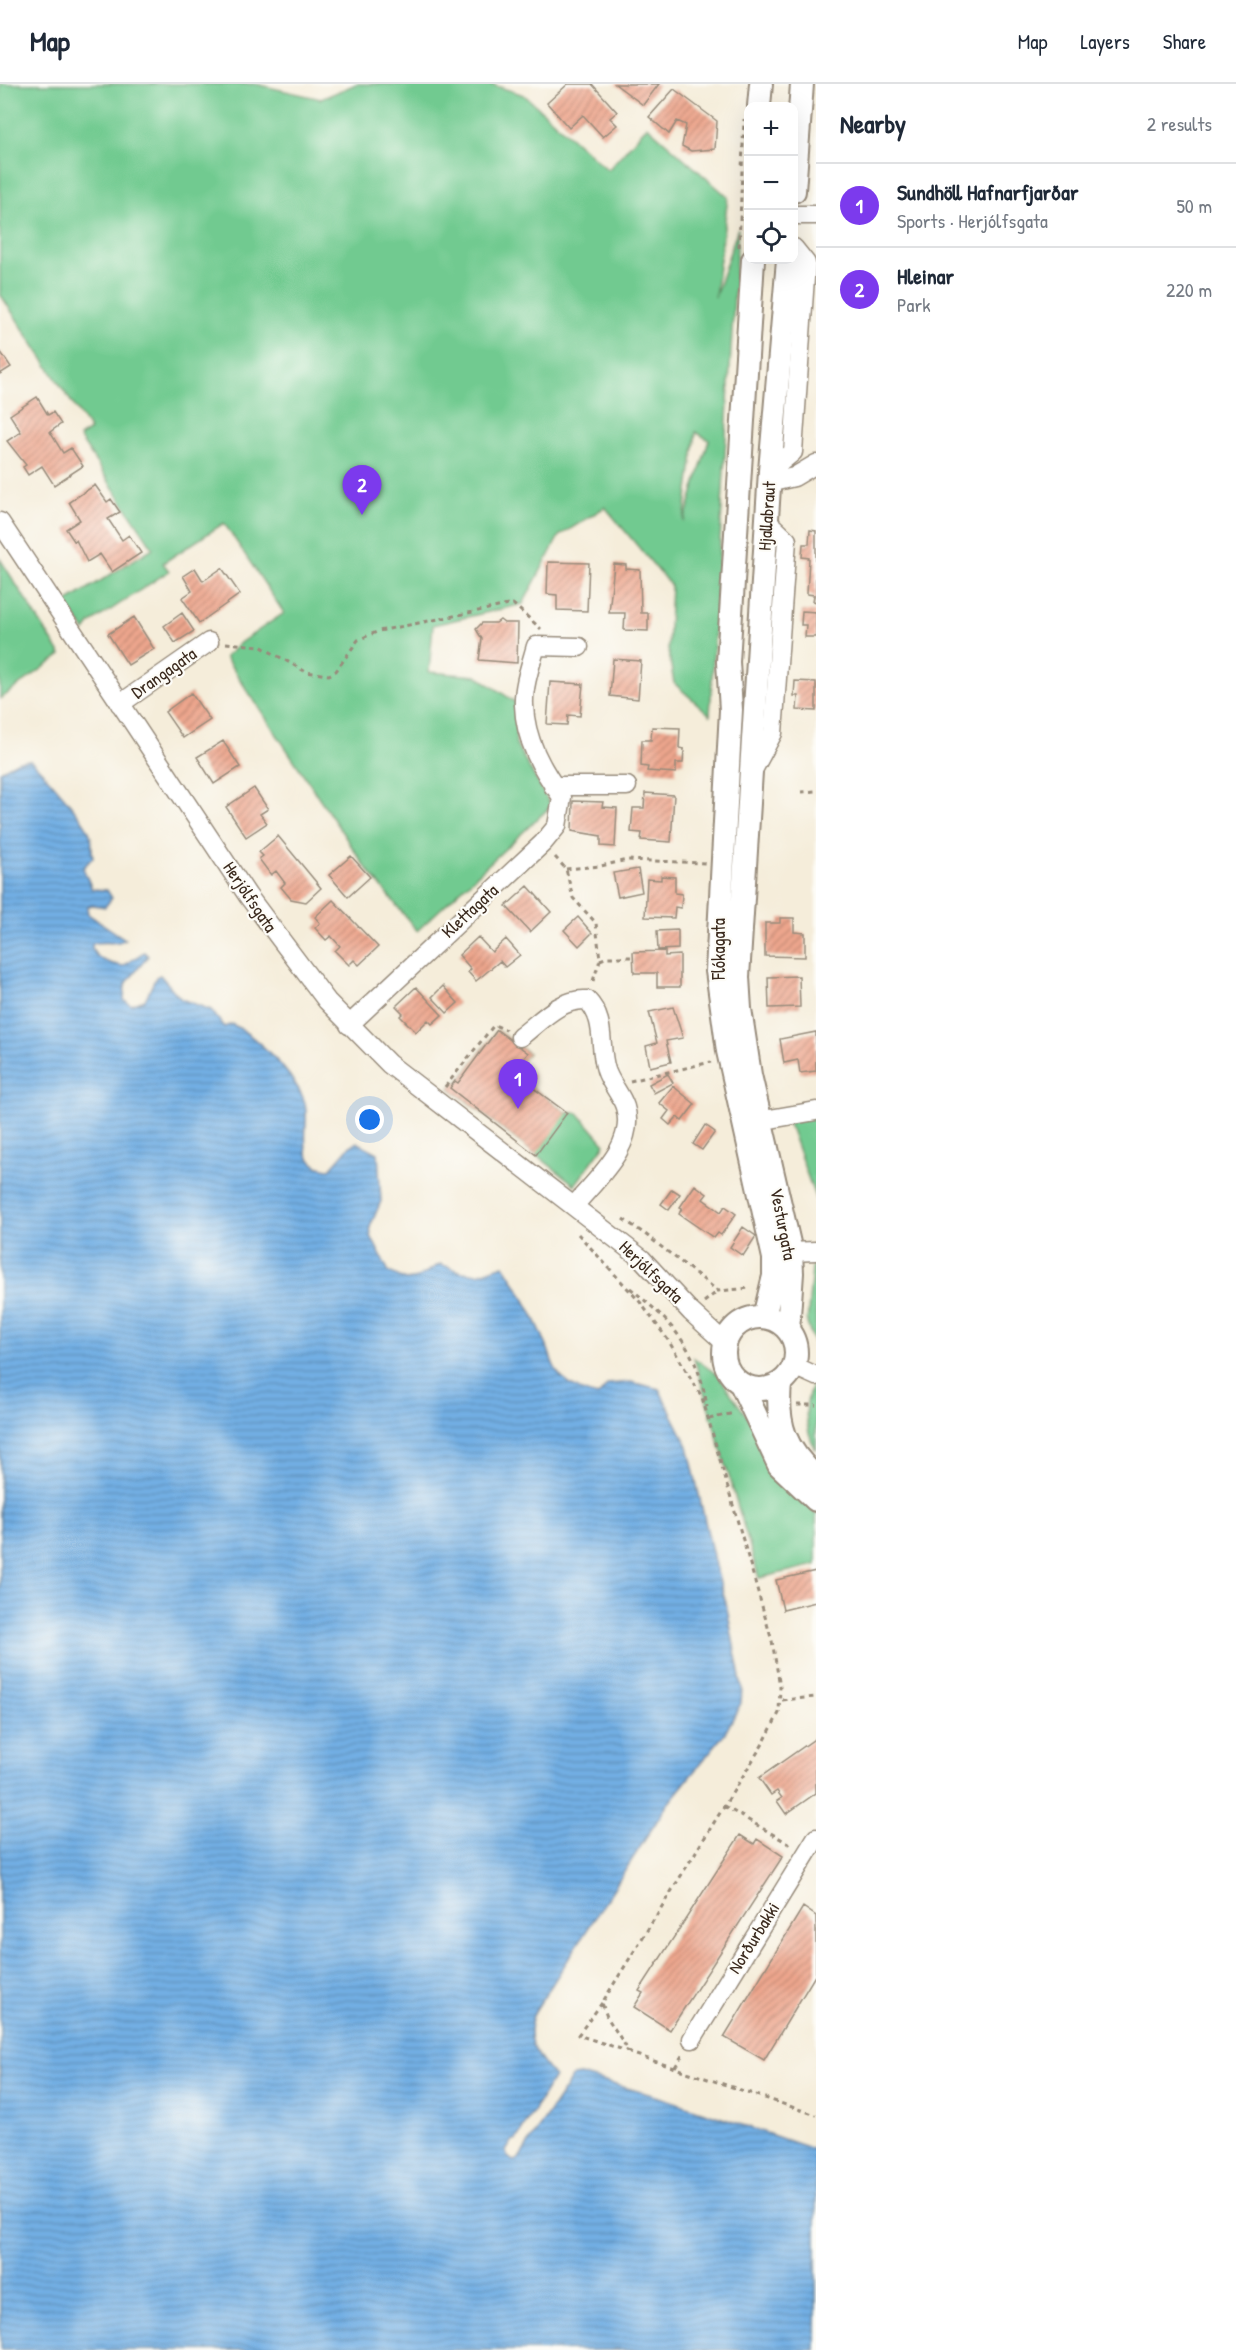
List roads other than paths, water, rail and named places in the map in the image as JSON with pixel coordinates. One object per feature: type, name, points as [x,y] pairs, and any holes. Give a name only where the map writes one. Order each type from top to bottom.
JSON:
[{"type":"main road","points":[[755,102],[761,84]]},
{"type":"main road","points":[[797,156],[802,84]]},
{"type":"main road","name":"Hjallabraut","points":[[728,771],[730,710],[728,662],[746,264]]},
{"type":"main road","name":"Hjallabraut","points":[[751,773],[775,472],[788,264]]},
{"type":"main road","name":"Flókagata","points":[[728,771],[717,971],[728,1051],[753,1121]]},
{"type":"main road","name":"Flókagata","points":[[751,773],[738,977],[753,1121]]},
{"type":"main road","name":"Vesturgata","points":[[753,1121],[790,1252],[792,1273],[788,1330]]},
{"type":"main road","name":"Vesturgata","points":[[753,1121],[774,1258],[774,1276],[764,1317]]},
{"type":"main road","points":[[816,1477],[795,1455],[778,1418],[787,1375],[796,1348],[788,1330],[773,1319],[764,1317],[752,1317],[740,1322],[724,1342],[725,1366],[741,1384],[754,1408],[766,1442],[779,1465],[816,1500]]},
{"type":"main road","points":[[741,1384],[760,1390],[787,1375]]},
{"type":"street","points":[[798,214],[816,215]]},
{"type":"street","points":[[798,253],[806,263],[806,274],[793,452],[775,472],[794,477],[816,464]]},
{"type":"street","name":"Herjólfsgata","points":[[0,522],[276,936],[349,1024],[389,1064],[434,1101],[642,1259],[691,1312],[724,1342]]},
{"type":"street","name":"Drangagata","points":[[120,704],[209,642]]},
{"type":"street","name":"Klettagata","points":[[349,1024],[543,843],[557,826],[562,797],[533,751],[524,705],[536,646],[579,647]]},
{"type":"street","points":[[553,786],[627,786]]},
{"type":"street","points":[[520,1037],[563,1004],[575,999],[586,1000],[598,1012],[606,1070],[625,1105],[628,1119],[626,1134],[613,1159],[574,1206]]},
{"type":"street","points":[[753,1121],[816,1111]]},
{"type":"street","points":[[790,1252],[816,1251]]},
{"type":"street","points":[[787,1375],[816,1376]]},
{"type":"street","name":"Norðurbakki","points":[[692,2039],[811,1846]]},
{"type":"water","points":[[30,760],[63,796],[87,827],[91,837],[93,857],[83,868],[92,889],[107,890],[112,898],[105,907],[92,905],[87,907],[88,914],[125,939],[118,942],[92,944],[95,953],[108,962],[123,966],[144,952],[148,956],[125,985],[124,1000],[131,1005],[145,1000],[156,977],[160,975],[181,999],[211,1010],[224,1027],[232,1024],[253,1038],[274,1057],[292,1079],[304,1100],[305,1141],[310,1160],[318,1166],[330,1169],[349,1147],[357,1142],[378,1153],[381,1201],[370,1227],[371,1236],[389,1272],[406,1280],[417,1278],[440,1264],[462,1272],[478,1274],[504,1265],[532,1313],[554,1366],[562,1378],[578,1390],[598,1396],[608,1384],[631,1382],[659,1389],[688,1446],[726,1603],[742,1688],[741,1703],[725,1733],[667,1805],[535,2011],[530,2030],[533,2046],[554,2077],[516,2140],[513,2140],[506,2151],[507,2156],[513,2161],[518,2160],[573,2076],[580,2075],[663,2098],[816,2150],[816,2350],[0,2350],[0,771],[19,761]]},
{"type":"place","name":"Hleinar","points":[[362,515]]},
{"type":"place","name":"Sundhöll Hafnarfjarðar","points":[[518,1109]]}]
